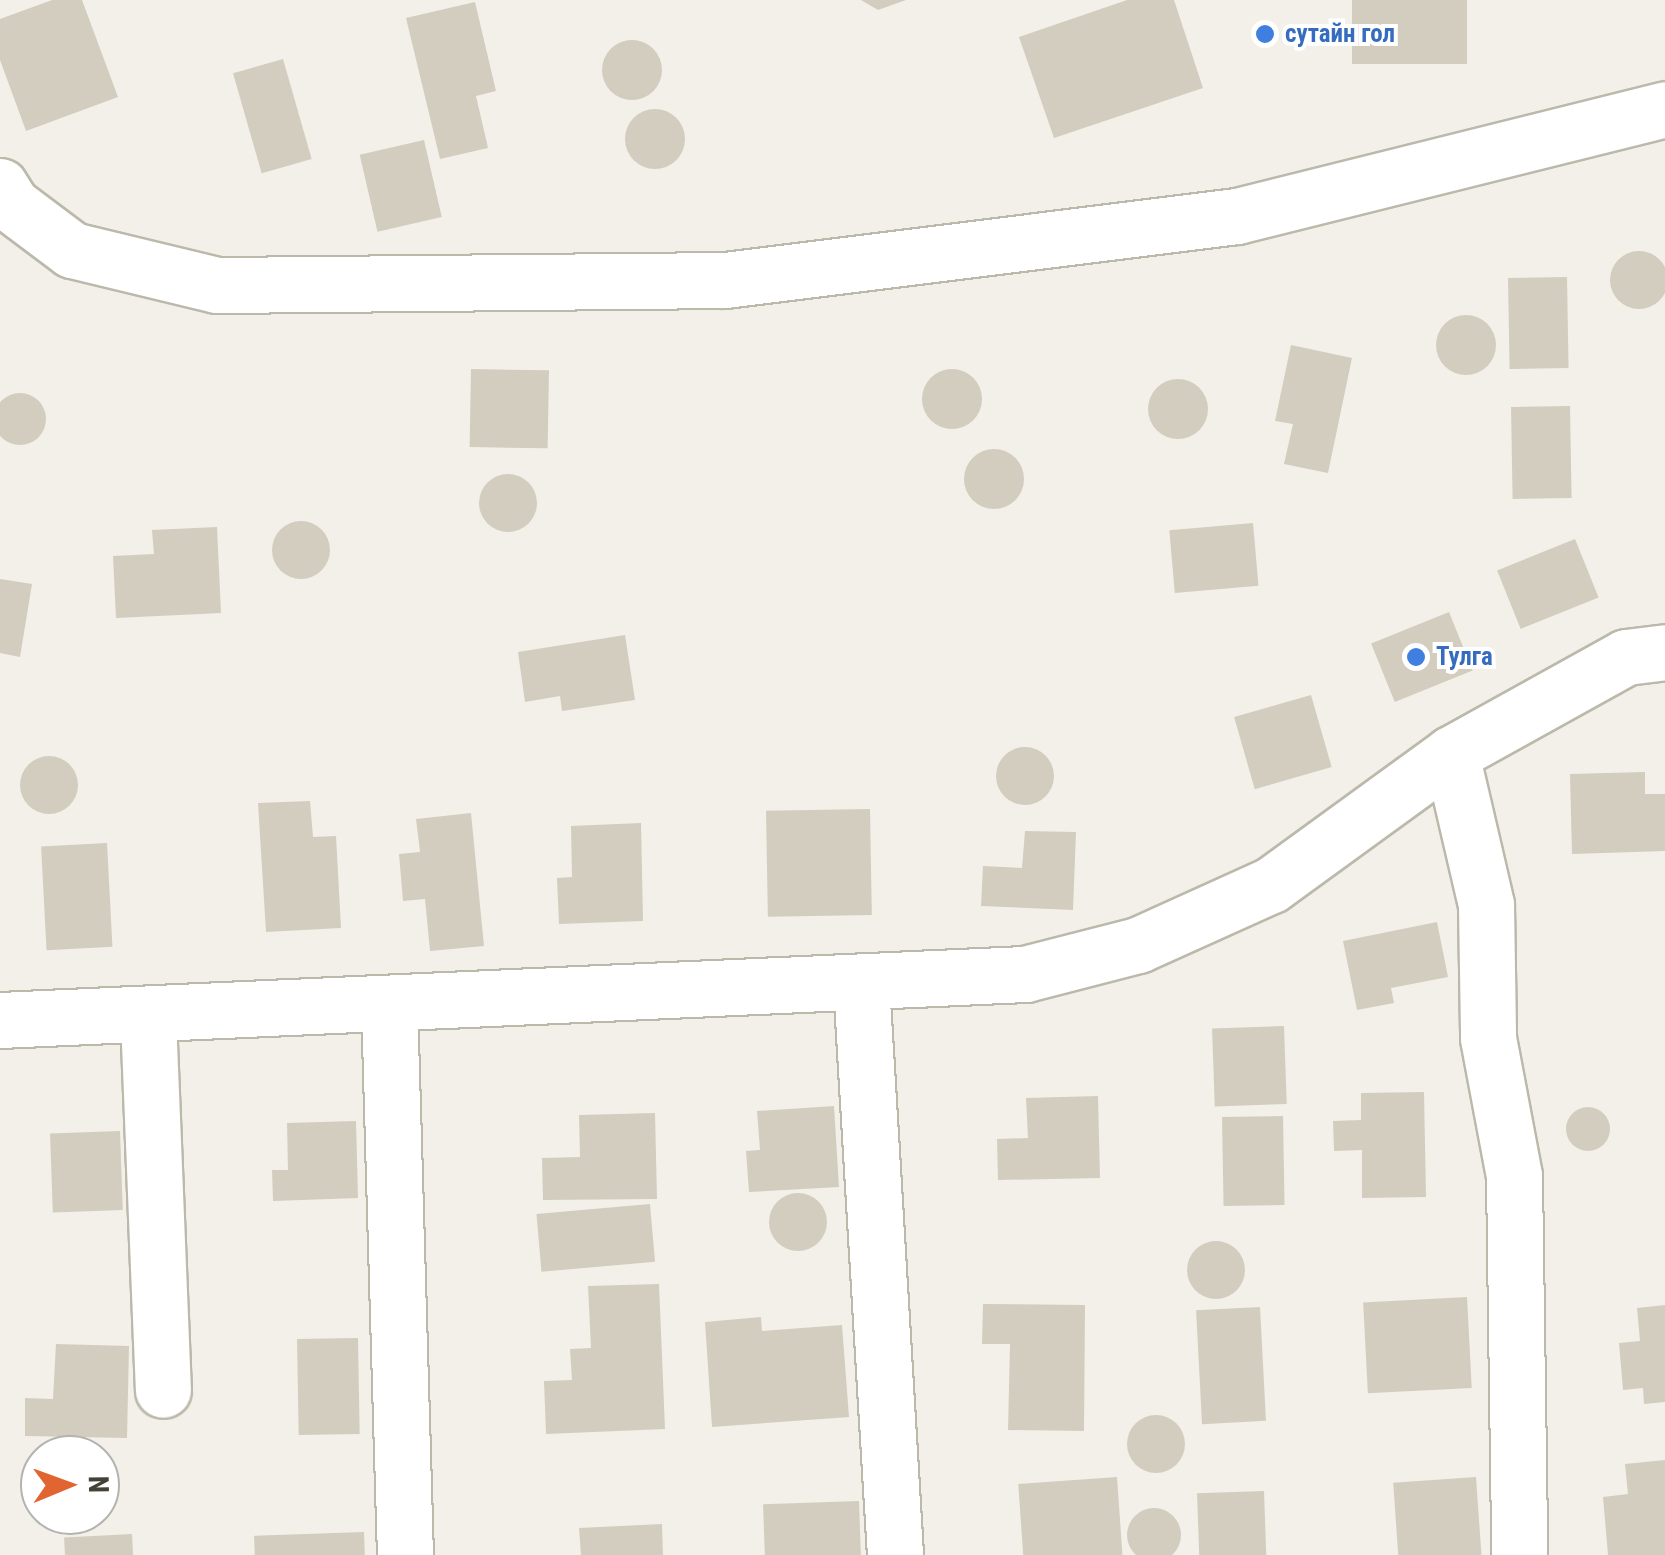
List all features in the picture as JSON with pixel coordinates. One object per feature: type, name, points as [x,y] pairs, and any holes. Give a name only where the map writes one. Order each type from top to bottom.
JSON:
[{"type":"street","points":[[0,186],[12,206],[72,250],[217,284],[725,280],[1236,216],[1665,110]]},
{"type":"street","points":[[0,1020],[148,1018],[1025,974],[1138,945],[1271,885],[1451,754],[1626,657],[1665,652]]},
{"type":"street","points":[[1451,754],[1486,905],[1488,1038],[1514,1176],[1519,1555]]},
{"type":"street","points":[[861,984],[895,1555]]},
{"type":"street","points":[[389,1004],[405,1555]]},
{"type":"street","points":[[148,1018],[163,1390]]},
{"type":"building","points":[[52,0],[82,0],[118,97],[26,131],[0,60],[0,19]]},
{"type":"building","points":[[861,0],[906,0],[878,10]]},
{"type":"building","points":[[1127,0],[1174,0],[1203,88],[1054,138],[1019,37]]},
{"type":"building","points":[[1352,0],[1467,0],[1467,64],[1352,64]]},
{"type":"building","points":[[475,2],[496,91],[476,96],[488,148],[440,159],[406,18]]},
{"type":"building","points":[[632,40],[653,49],[662,70],[653,91],[632,100],[611,91],[602,70],[611,49]]},
{"type":"building","points":[[283,59],[312,159],[262,173],[233,73]]},
{"type":"building","points":[[655,109],[676,118],[685,139],[676,160],[655,169],[634,160],[625,139],[634,118]]},
{"type":"building","points":[[424,140],[442,217],[377,232],[360,155]]},
{"type":"building","points":[[1639,251],[1660,259],[1668,280],[1660,301],[1639,309],[1618,301],[1610,280],[1618,259]]},
{"type":"building","points":[[1567,277],[1569,368],[1510,369],[1508,278]]},
{"type":"building","points":[[1466,315],[1487,324],[1496,345],[1487,366],[1466,375],[1445,366],[1436,345],[1445,324]]},
{"type":"building","points":[[1291,345],[1352,358],[1328,473],[1284,464],[1293,424],[1275,421]]},
{"type":"building","points":[[471,369],[549,370],[548,448],[470,447]]},
{"type":"building","points":[[952,369],[973,378],[982,399],[973,420],[952,429],[931,420],[922,399],[931,378]]},
{"type":"building","points":[[1178,379],[1199,388],[1208,409],[1199,430],[1178,439],[1157,430],[1148,409],[1157,388]]},
{"type":"building","points":[[20,393],[38,401],[46,419],[38,437],[20,445],[2,437],[-6,419],[2,401]]},
{"type":"building","points":[[1570,406],[1572,498],[1513,499],[1511,407]]},
{"type":"building","points":[[994,449],[1015,458],[1024,479],[1015,500],[994,509],[973,500],[964,479],[973,458]]},
{"type":"building","points":[[508,474],[528,483],[537,503],[528,523],[508,532],[488,523],[479,503],[488,483]]},
{"type":"building","points":[[301,521],[322,529],[330,550],[322,571],[301,579],[280,571],[272,550],[280,529]]},
{"type":"building","points":[[1253,523],[1258,586],[1175,593],[1169,530]]},
{"type":"building","points":[[217,527],[221,613],[116,618],[113,556],[154,554],[152,530]]},
{"type":"building","points":[[1575,539],[1599,597],[1521,629],[1497,570]]},
{"type":"building","points":[[0,579],[32,584],[20,657],[0,653]]},
{"type":"building","points":[[1449,612],[1473,670],[1395,702],[1371,643]]},
{"type":"building","points":[[625,635],[635,700],[562,711],[560,696],[525,702],[518,652]]},
{"type":"building","points":[[1311,695],[1332,767],[1255,789],[1234,717]]},
{"type":"building","points":[[1025,747],[1045,756],[1054,776],[1045,796],[1025,805],[1005,796],[996,776],[1005,756]]},
{"type":"building","points":[[49,756],[69,765],[78,785],[69,805],[49,814],[29,805],[20,785],[29,765]]},
{"type":"building","points":[[1645,772],[1645,794],[1665,794],[1665,851],[1572,854],[1570,774]]},
{"type":"building","points":[[310,801],[313,837],[336,836],[341,928],[266,932],[258,803]]},
{"type":"building","points":[[870,809],[872,915],[768,917],[766,811]]},
{"type":"building","points":[[471,813],[484,946],[430,951],[425,899],[403,901],[399,854],[420,852],[416,819]]},
{"type":"building","points":[[641,823],[643,921],[559,924],[557,878],[572,877],[571,826]]},
{"type":"building","points":[[1025,831],[1076,832],[1073,910],[981,906],[983,866],[1022,868]]},
{"type":"building","points":[[107,843],[112,947],[47,950],[41,846]]},
{"type":"building","points":[[1437,922],[1448,977],[1391,988],[1394,1003],[1357,1010],[1343,941]]},
{"type":"building","points":[[1284,1026],[1287,1104],[1215,1106],[1212,1029]]},
{"type":"building","points":[[1424,1092],[1426,1197],[1362,1198],[1362,1150],[1334,1151],[1333,1121],[1361,1120],[1361,1093]]},
{"type":"building","points":[[1098,1096],[1100,1178],[998,1180],[997,1139],[1028,1138],[1026,1098]]},
{"type":"building","points":[[834,1106],[839,1187],[749,1192],[746,1151],[760,1150],[757,1111]]},
{"type":"building","points":[[1588,1107],[1604,1113],[1610,1129],[1604,1145],[1588,1151],[1572,1145],[1566,1129],[1572,1113]]},
{"type":"building","points":[[655,1113],[657,1199],[543,1200],[542,1158],[580,1157],[579,1115]]},
{"type":"building","points":[[1283,1116],[1285,1205],[1224,1206],[1222,1117]]},
{"type":"building","points":[[356,1121],[358,1198],[273,1201],[272,1170],[288,1170],[287,1123]]},
{"type":"building","points":[[120,1131],[123,1210],[53,1212],[50,1133]]},
{"type":"building","points":[[798,1193],[818,1202],[827,1222],[818,1242],[798,1251],[778,1242],[769,1222],[778,1202]]},
{"type":"building","points":[[650,1204],[655,1262],[541,1272],[536,1214]]},
{"type":"building","points":[[1216,1241],[1237,1249],[1245,1270],[1237,1291],[1216,1299],[1195,1291],[1187,1270],[1195,1249]]},
{"type":"building","points":[[659,1284],[665,1429],[546,1434],[544,1381],[572,1380],[570,1349],[591,1348],[588,1286]]},
{"type":"building","points":[[1467,1297],[1472,1388],[1368,1393],[1363,1302]]},
{"type":"building","points":[[983,1304],[1085,1305],[1084,1431],[1008,1430],[1010,1344],[982,1344]]},
{"type":"building","points":[[1665,1305],[1665,1402],[1644,1404],[1643,1388],[1623,1390],[1619,1343],[1640,1341],[1637,1308]]},
{"type":"building","points":[[1260,1307],[1266,1421],[1202,1424],[1196,1310]]},
{"type":"building","points":[[761,1317],[762,1331],[842,1325],[849,1417],[712,1427],[705,1322]]},
{"type":"building","points":[[358,1338],[360,1434],[299,1435],[297,1339]]},
{"type":"building","points":[[56,1344],[129,1346],[127,1438],[25,1435],[25,1398],[53,1399]]},
{"type":"building","points":[[1156,1415],[1176,1424],[1185,1444],[1176,1464],[1156,1473],[1136,1464],[1127,1444],[1136,1424]]},
{"type":"building","points":[[1665,1460],[1665,1555],[1608,1555],[1603,1497],[1628,1494],[1625,1464]]},
{"type":"building","points":[[1117,1477],[1122,1555],[1023,1555],[1018,1484]]},
{"type":"building","points":[[1476,1477],[1481,1555],[1398,1555],[1393,1483]]},
{"type":"building","points":[[1264,1491],[1266,1555],[1199,1555],[1197,1493]]},
{"type":"building","points":[[859,1501],[861,1555],[765,1555],[763,1504]]},
{"type":"building","points":[[1154,1508],[1173,1516],[1181,1535],[1173,1554],[1154,1562],[1135,1554],[1127,1535],[1135,1516]]},
{"type":"building","points":[[662,1524],[663,1555],[581,1555],[579,1528]]},
{"type":"building","points":[[364,1532],[365,1555],[255,1555],[254,1536]]},
{"type":"building","points":[[132,1534],[133,1555],[65,1555],[64,1538]]},
{"type":"place","name":"сутайн гол","points":[[1265,34]]},
{"type":"place","name":"Тулга","points":[[1416,657]]}]
